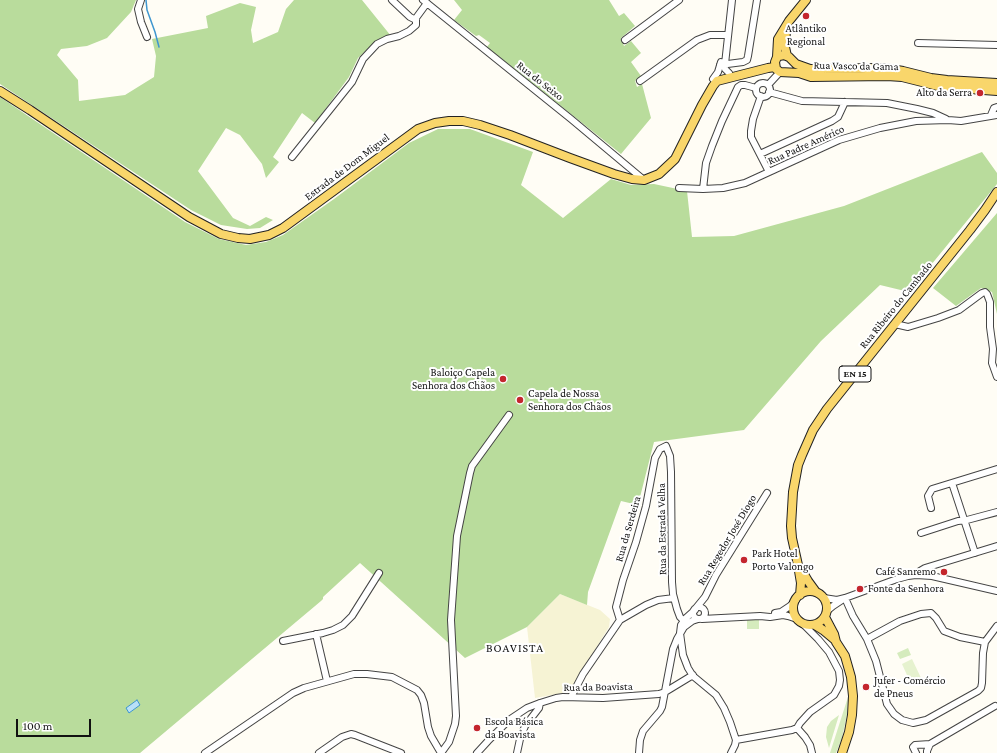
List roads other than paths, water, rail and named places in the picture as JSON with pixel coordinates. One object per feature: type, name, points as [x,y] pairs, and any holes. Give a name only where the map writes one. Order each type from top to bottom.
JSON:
[{"type":"main road","points":[[779,66],[778,39],[790,20],[806,0]]},
{"type":"main road","points":[[702,105],[708,87],[713,79],[718,76],[729,72],[766,64],[791,68],[792,63],[785,48],[786,26]]},
{"type":"main road","points":[[779,66],[782,55],[789,58]]},
{"type":"main road","name":"Rua Vasco da Gama","points":[[789,58],[810,69],[891,69],[931,78],[997,83]]},
{"type":"main road","points":[[644,180],[659,174],[675,159],[702,105],[717,81],[779,66]]},
{"type":"main road","name":"Rua Vasco da Gama","points":[[779,66],[811,77],[902,77],[942,87],[997,91]]},
{"type":"main road","name":"Estrada de Dom Miguel","points":[[0,91],[189,217],[221,234],[238,238],[256,238],[269,235],[283,228],[418,128],[449,121],[463,121],[480,125],[614,174],[632,179],[644,180]]},
{"type":"main road","name":"Rua Ribeiro do Cambado","points":[[798,565],[791,526],[792,492],[802,455],[813,430],[827,409],[970,230],[996,195]]},
{"type":"main road","name":"EN 15","points":[[798,565],[816,592]]},
{"type":"main road","name":"EN 15","points":[[798,565],[801,583],[798,597]]},
{"type":"main road","points":[[826,614],[820,622],[815,625],[808,625],[799,621],[794,613],[798,597],[806,592],[816,592],[824,598],[827,604],[826,614],[836,642]]},
{"type":"main road","points":[[815,625],[836,642],[845,656],[851,677],[853,696],[850,732],[842,753]]},
{"type":"street","points":[[141,0],[138,10],[147,37]]},
{"type":"street","points":[[392,0],[410,17],[416,18]]},
{"type":"street","points":[[625,40],[679,0]]},
{"type":"street","points":[[713,79],[722,65],[728,35],[732,0]]},
{"type":"street","points":[[722,65],[747,60],[757,0]]},
{"type":"street","points":[[292,157],[352,82],[363,59],[377,44],[387,39],[399,36],[416,25],[416,18],[425,2]]},
{"type":"street","name":"Rua do Seixo","points":[[425,2],[572,119],[644,180]]},
{"type":"street","points":[[640,81],[697,40],[710,35],[728,35]]},
{"type":"street","points":[[918,43],[997,45]]},
{"type":"street","points":[[722,65],[725,70],[729,72]]},
{"type":"street","points":[[756,88],[756,92],[761,96],[767,95],[768,89],[779,66]]},
{"type":"street","points":[[756,88],[762,83],[768,89],[802,101],[888,103],[917,108],[948,120]]},
{"type":"street","points":[[703,188],[706,163],[722,121],[738,87],[741,85],[756,88]]},
{"type":"street","points":[[761,96],[753,119],[751,137],[769,172]]},
{"type":"street","points":[[760,154],[832,121],[838,117],[845,102]]},
{"type":"street","name":"Rua Padre Américo","points":[[679,188],[723,188],[745,183],[839,140],[880,128],[916,122],[948,120],[961,121],[994,115],[994,108],[997,107]]},
{"type":"street","points":[[916,122],[919,115],[917,108]]},
{"type":"street","points":[[895,324],[908,327],[938,318],[959,310],[985,292],[988,294],[990,302],[990,326],[993,349],[992,363],[997,378]]},
{"type":"street","points":[[205,753],[287,696],[304,688],[328,681],[354,674],[367,674],[392,677],[417,690],[424,703],[431,736],[441,753],[449,742],[456,716],[451,620],[457,536],[472,466],[509,415]]},
{"type":"street","name":"Rua da Estrada Velha","points":[[666,446],[670,456],[671,472],[672,575],[674,598],[681,619]]},
{"type":"street","name":"Rua da Serdeira","points":[[620,620],[616,607],[646,506],[655,458],[660,449],[666,446]]},
{"type":"street","points":[[931,508],[928,496],[932,489],[997,469]]},
{"type":"street","points":[[952,483],[975,553]]},
{"type":"street","name":"Rua Regedor José Diogo","points":[[695,609],[705,597],[767,493]]},
{"type":"street","points":[[921,533],[958,521],[997,512]]},
{"type":"street","points":[[916,575],[924,568],[997,546]]},
{"type":"street","points":[[283,641],[333,630],[343,625],[348,620],[379,573]]},
{"type":"street","points":[[824,598],[836,600],[845,598],[896,579],[916,575],[932,576],[997,591]]},
{"type":"street","name":"Rua Regedor José Diogo","points":[[704,610],[705,597]]},
{"type":"street","points":[[681,619],[688,622],[697,620],[760,616],[781,612],[790,606],[798,597]]},
{"type":"street","points":[[571,697],[587,669],[620,620],[658,600],[674,598]]},
{"type":"street","points":[[826,614],[833,606],[845,598]]},
{"type":"street","points":[[845,598],[876,661],[887,704],[894,714],[902,720],[913,723],[926,720],[981,688],[985,642],[997,626]]},
{"type":"street","points":[[681,619],[700,607],[713,616],[722,618]]},
{"type":"street","points":[[695,609],[694,616],[697,620]]},
{"type":"street","points":[[639,753],[640,740],[643,731],[660,711],[674,644],[684,627],[705,616],[704,610]]},
{"type":"street","points":[[689,614],[684,615],[681,619],[680,633],[683,655],[692,675],[716,695],[724,708],[736,740],[730,753]]},
{"type":"street","points":[[867,640],[900,621],[921,614],[931,614],[936,618],[944,631],[960,637],[985,642]]},
{"type":"street","points":[[736,740],[797,728],[810,712],[834,695],[840,680],[839,671],[829,652],[799,621],[783,615],[770,617],[760,616]]},
{"type":"street","points":[[316,634],[328,681]]},
{"type":"street","name":"Rua da Boavista","points":[[477,753],[509,720],[527,708],[540,703],[556,698],[603,698],[659,694],[665,692],[692,675]]},
{"type":"street","points":[[517,753],[525,726],[539,708],[540,703]]},
{"type":"street","points":[[916,753],[912,747],[915,745],[930,744],[995,706]]},
{"type":"street","points":[[797,728],[808,741],[812,753]]},
{"type":"street","points":[[319,753],[342,736],[351,734],[401,753]]},
{"type":"street","points":[[927,753],[930,744]]},
{"type":"water","points":[[137,700],[140,705],[129,713],[126,708]]},
{"type":"waterway","points":[[146,0],[147,10],[159,47]]},
{"type":"place","name":"Atlântiko Regional","points":[[806,16]]},
{"type":"place","name":"Alto da Serra","points":[[980,93]]},
{"type":"place","name":"Baloiço Capela Senhora dos Chãos","points":[[503,379]]},
{"type":"place","name":"Capela de Nossa Senhora dos Chãos","points":[[520,400]]},
{"type":"place","name":"Park Hotel Porto Valongo","points":[[744,560]]},
{"type":"place","name":"Café Sanremo","points":[[944,572]]},
{"type":"place","name":"Fonte da Senhora","points":[[860,589]]},
{"type":"place","name":"Jufer - Comércio de Pneus","points":[[866,687]]},
{"type":"place","name":"Escola Básica da Boavista","points":[[477,728]]},
{"type":"district","name":"BOAVISTA","points":[[515,648]]}]
